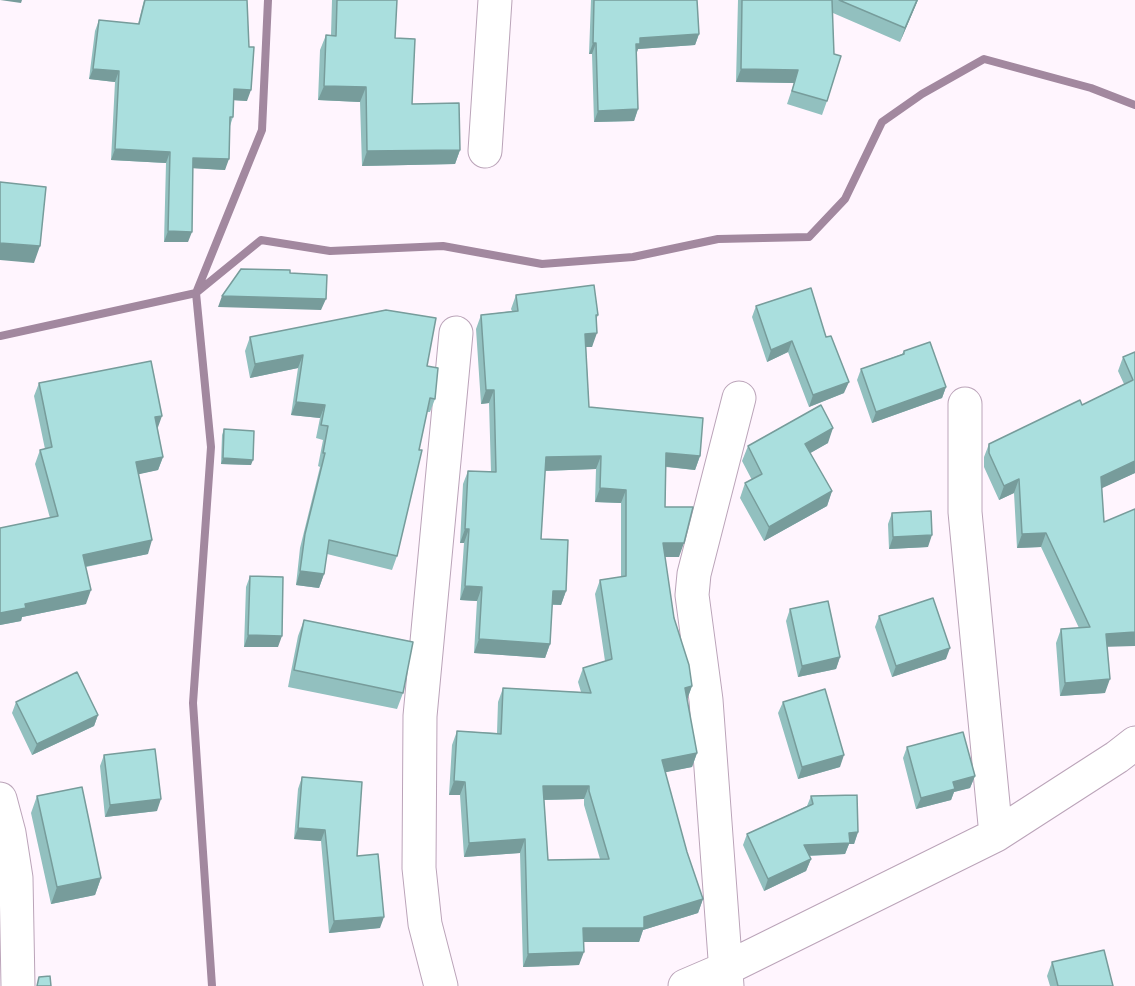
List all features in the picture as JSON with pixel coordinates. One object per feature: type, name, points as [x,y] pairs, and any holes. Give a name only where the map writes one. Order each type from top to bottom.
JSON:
[{"type":"street","points":[[485,151],[495,0]]},
{"type":"street","points":[[441,986],[425,924],[419,868],[420,716],[456,333]]},
{"type":"street","points":[[727,977],[706,700],[692,595],[694,574],[739,398]]},
{"type":"street","points":[[965,404],[964,512],[996,835]]},
{"type":"street","points":[[685,986],[727,977],[996,835],[1135,742]]},
{"type":"street","points":[[0,799],[4,833],[16,878],[18,986]]},
{"type":"building","points":[[145,0],[247,0],[249,47],[254,47],[251,90],[234,89],[233,117],[230,117],[229,159],[193,158],[192,232],[168,231],[170,152],[115,149],[119,71],[93,69],[99,20],[139,24]]},
{"type":"building","points":[[337,0],[397,0],[395,38],[415,39],[412,104],[459,103],[460,150],[367,151],[366,87],[324,86],[326,35],[336,36]]},
{"type":"building","points":[[594,0],[697,0],[699,34],[640,38],[640,44],[636,44],[638,109],[598,111],[596,43],[593,43]]},
{"type":"building","points":[[742,0],[832,0],[834,54],[841,56],[827,101],[792,91],[798,70],[741,69]]},
{"type":"building","points":[[839,0],[917,0],[905,28]]},
{"type":"building","points":[[0,182],[46,187],[40,246],[0,243]]},
{"type":"building","points":[[241,269],[290,270],[290,273],[327,275],[326,299],[222,296]]},
{"type":"building","points":[[594,285],[598,315],[596,315],[597,333],[585,334],[589,407],[703,418],[700,456],[666,453],[665,507],[693,507],[684,543],[663,543],[674,618],[689,665],[692,686],[685,688],[697,753],[662,760],[687,852],[703,899],[644,917],[644,928],[583,928],[584,952],[528,954],[525,839],[469,843],[465,782],[454,781],[457,731],[501,734],[503,688],[591,693],[583,668],[612,659],[600,580],[626,576],[626,490],[600,488],[601,456],[546,457],[541,539],[568,540],[566,591],[553,591],[550,644],[479,639],[482,587],[465,586],[469,529],[465,529],[468,471],[496,472],[494,390],[486,390],[481,315],[518,311],[516,295]],"holes":[[[543,786],[589,786],[609,859],[548,860]]]},
{"type":"building","points":[[811,288],[826,337],[831,336],[849,382],[813,395],[792,341],[771,350],[756,306]]},
{"type":"building","points":[[386,310],[436,318],[427,366],[438,368],[435,399],[430,398],[419,450],[422,450],[397,556],[329,540],[324,574],[300,571],[305,534],[325,453],[323,453],[328,426],[321,425],[325,405],[296,402],[303,355],[255,364],[250,337]]},
{"type":"building","points":[[930,342],[946,387],[876,412],[861,369]]},
{"type":"building","points":[[1135,352],[1135,461],[1101,477],[1104,522],[1135,509],[1135,632],[1106,634],[1110,679],[1065,683],[1061,629],[1090,627],[1046,533],[1022,534],[1019,479],[1004,486],[989,453],[989,444],[1080,400],[1082,405],[1133,380],[1123,357]]},
{"type":"building","points":[[151,361],[162,416],[155,417],[163,457],[136,462],[152,540],[83,555],[91,590],[25,604],[26,608],[0,613],[0,528],[58,516],[40,450],[52,447],[39,383]]},
{"type":"building","points":[[821,405],[833,428],[805,444],[832,491],[769,527],[745,483],[762,474],[748,446]]},
{"type":"building","points":[[224,429],[254,431],[253,460],[223,458]]},
{"type":"building","points":[[931,511],[932,535],[893,537],[892,513]]},
{"type":"building","points":[[250,576],[283,577],[282,636],[248,635]]},
{"type":"building","points":[[933,598],[950,648],[896,666],[879,616]]},
{"type":"building","points":[[828,601],[840,657],[802,666],[790,609]]},
{"type":"building","points":[[304,620],[413,642],[403,693],[294,670]]},
{"type":"building","points":[[77,672],[98,715],[37,744],[16,702]]},
{"type":"building","points":[[825,689],[844,755],[802,767],[783,702]]},
{"type":"building","points":[[963,732],[975,776],[953,782],[955,789],[921,798],[907,747]]},
{"type":"building","points":[[155,749],[161,799],[110,805],[104,755]]},
{"type":"building","points":[[302,777],[362,782],[357,856],[378,854],[384,917],[334,921],[325,830],[298,828]]},
{"type":"building","points":[[82,787],[101,878],[57,887],[37,796]]},
{"type":"building","points":[[857,795],[858,832],[849,833],[850,843],[804,845],[811,859],[768,879],[747,834],[813,804],[811,796]]},
{"type":"building","points":[[1104,950],[1113,986],[1058,986],[1052,962]]},
{"type":"building","points":[[50,976],[51,986],[37,986],[39,977]]},
{"type":"waterway","points":[[212,986],[193,703],[211,447],[196,293],[262,130],[268,0]]},
{"type":"waterway","points":[[0,336],[196,293],[261,240],[330,251],[443,246],[542,264],[633,257],[718,239],[809,237],[845,199],[882,122],[922,94],[984,59],[1091,88],[1135,105]]}]
